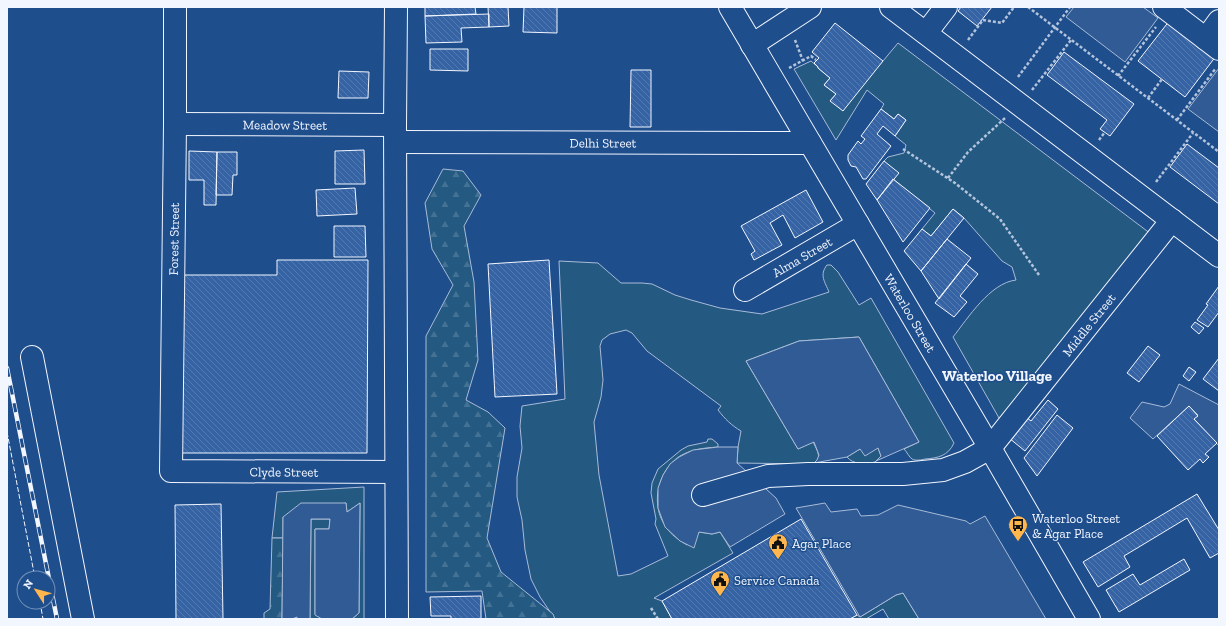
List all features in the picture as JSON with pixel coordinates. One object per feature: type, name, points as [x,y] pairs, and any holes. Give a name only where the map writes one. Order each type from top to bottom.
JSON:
[{"type":"street","name":"Forest Street","points":[[171,471],[175,7]]},
{"type":"street","points":[[396,7],[396,619]]},
{"type":"street","name":"Waterloo Street","points":[[730,7],[1089,619]]},
{"type":"street","points":[[752,44],[810,7]]},
{"type":"street","points":[[891,7],[1219,256]]},
{"type":"street","points":[[926,34],[946,7]]},
{"type":"street","points":[[1166,9],[1212,44],[1219,21]]},
{"type":"street","name":"Meadow Street","points":[[175,124],[396,134]]},
{"type":"street","name":"Delhi Street","points":[[396,134],[810,143]]},
{"type":"street","name":"Middle Street","points":[[990,448],[1172,220]]},
{"type":"street","name":"Alma Street","points":[[745,290],[858,224]]},
{"type":"street","points":[[32,357],[83,619]]},
{"type":"street","points":[[703,495],[768,476],[808,474],[903,474],[943,470],[965,462],[990,448]]},
{"type":"street","name":"Clyde Street","points":[[171,471],[396,472]]},
{"type":"path","points":[[955,56],[983,20],[1002,23],[1014,7]]},
{"type":"path","points":[[1028,7],[1219,152]]},
{"type":"path","points":[[1013,99],[1055,28],[1070,7]]},
{"type":"path","points":[[1118,76],[1166,9]]},
{"type":"path","points":[[948,178],[1013,99],[1071,40]]},
{"type":"path","points":[[801,57],[804,60],[811,56],[816,60]]},
{"type":"path","points":[[1177,120],[1219,64]]},
{"type":"path","points":[[1148,98],[1162,79]]},
{"type":"path","points":[[1143,198],[1193,133]]},
{"type":"path","points":[[903,149],[948,178],[1000,219],[1039,275]]},
{"type":"path","points":[[651,608],[658,619]]},
{"type":"green space","points":[[898,43],[1151,234],[1003,425],[953,337],[980,302],[997,288],[1016,280],[1012,267],[1002,261],[964,218],[953,209],[931,236],[922,229],[935,213],[893,179],[884,161],[888,157],[904,153],[906,145],[895,136],[906,120],[898,114],[894,119],[881,109],[884,104],[867,90],[836,140],[794,69],[811,61],[818,67],[830,78],[824,85],[836,94],[830,101],[883,61]]},
{"type":"green space","points":[[443,169],[463,171],[481,195],[464,226],[474,282],[478,360],[466,400],[488,412],[505,428],[487,538],[501,572],[553,614],[555,619],[486,619],[482,591],[426,592],[426,336],[453,285],[432,249],[425,203]]},
{"type":"green space","points":[[559,261],[598,263],[621,283],[652,284],[675,295],[720,308],[762,314],[829,292],[824,282],[823,272],[827,265],[831,265],[838,272],[859,305],[871,298],[954,443],[949,451],[942,456],[920,460],[912,459],[904,449],[919,442],[859,337],[799,341],[746,361],[798,449],[813,442],[818,455],[817,460],[815,463],[811,464],[737,463],[741,431],[731,424],[718,410],[721,406],[647,351],[632,333],[626,330],[610,334],[602,340],[600,346],[603,380],[601,397],[594,422],[599,475],[618,576],[631,574],[668,556],[655,524],[656,519],[651,493],[652,483],[658,469],[681,450],[688,446],[707,442],[708,439],[712,439],[718,444],[718,447],[698,449],[689,452],[672,462],[666,470],[658,489],[658,509],[668,530],[687,545],[699,532],[712,534],[720,532],[733,553],[654,598],[662,601],[672,619],[555,619],[540,597],[531,579],[517,497],[517,477],[522,448],[520,426],[522,406],[565,399]]},
{"type":"green space","points":[[878,448],[881,456],[875,462],[856,463],[847,457],[860,449]]},
{"type":"green space","points":[[364,487],[364,619],[352,619],[359,613],[360,503],[347,512],[346,503],[283,517],[283,538],[272,538],[277,492]]},
{"type":"green space","points":[[311,519],[330,519],[329,529],[315,529],[315,614],[322,619],[310,619]]},
{"type":"green space","points":[[272,538],[283,538],[282,619],[264,619],[264,613],[270,609]]},
{"type":"green space","points":[[903,593],[919,619],[889,619],[883,609],[866,619],[850,619],[857,615],[860,617],[896,595]]},
{"type":"shaded area","points":[[1074,7],[1143,7],[1158,18],[1125,62],[1066,17]]},
{"type":"shaded area","points":[[1219,68],[1219,132],[1188,109]]},
{"type":"shaded area","points":[[859,337],[919,442],[876,461],[881,456],[878,448],[865,456],[860,449],[847,457],[814,463],[819,455],[814,442],[798,449],[746,361],[799,341]]},
{"type":"shaded area","points":[[1179,384],[1219,405],[1219,446],[1194,419],[1198,415],[1189,406],[1153,439],[1130,418],[1142,402],[1164,407],[1170,404]]},
{"type":"shaded area","points":[[718,447],[738,447],[737,463],[776,498],[785,514],[730,547],[720,532],[712,534],[699,532],[694,548],[680,541],[665,527],[658,508],[658,488],[663,475],[670,464],[679,457],[693,450]]},
{"type":"shaded area","points":[[301,503],[346,503],[347,512],[360,503],[359,613],[352,619],[322,619],[315,615],[315,529],[329,529],[330,519],[311,519],[310,619],[297,619],[297,617],[292,619],[282,619],[283,517]]},
{"type":"shaded area","points":[[825,503],[831,512],[857,509],[861,516],[878,515],[898,505],[966,521],[970,524],[985,516],[1046,619],[919,619],[903,593],[896,595],[860,617],[796,508]]},
{"type":"building","points":[[425,7],[475,7],[476,14],[425,16]]},
{"type":"building","points":[[488,7],[508,7],[509,26],[489,27]]},
{"type":"building","points":[[524,7],[557,7],[557,33],[523,32]]},
{"type":"building","points":[[961,7],[992,7],[977,26],[958,11]]},
{"type":"building","points":[[489,14],[489,27],[461,28],[462,42],[426,43],[425,16]]},
{"type":"building","points":[[1170,20],[1216,56],[1185,97],[1138,61]]},
{"type":"building","points":[[835,23],[883,61],[843,111],[830,101],[836,94],[824,85],[830,78],[814,63],[819,58],[812,52]]},
{"type":"building","points":[[430,49],[468,49],[468,71],[430,70]]},
{"type":"building","points":[[1064,52],[1134,104],[1110,136],[1100,129],[1107,120],[1047,75]]},
{"type":"building","points":[[631,70],[651,70],[651,127],[630,127]]},
{"type":"building","points":[[339,71],[369,72],[368,98],[338,98]]},
{"type":"building","points":[[881,109],[894,119],[898,114],[906,120],[895,136],[883,126],[877,134],[891,146],[866,179],[863,179],[856,167],[851,166],[848,160],[848,155],[858,141],[861,144],[865,139],[861,136]]},
{"type":"building","points":[[1187,144],[1219,168],[1219,204],[1170,167]]},
{"type":"building","points":[[364,150],[365,184],[335,184],[335,151]]},
{"type":"building","points":[[189,151],[217,152],[216,205],[204,205],[204,180],[189,180]]},
{"type":"building","points":[[217,152],[237,152],[237,175],[233,175],[232,195],[216,195]]},
{"type":"building","points":[[884,161],[899,173],[877,200],[866,184]]},
{"type":"building","points":[[893,179],[930,208],[903,242],[877,200]]},
{"type":"building","points":[[355,188],[357,214],[317,216],[316,190]]},
{"type":"building","points":[[806,190],[823,222],[795,238],[783,215],[770,223],[782,245],[754,260],[751,254],[755,251],[741,226]]},
{"type":"building","points":[[953,209],[964,218],[921,271],[904,251],[922,229],[931,236]]},
{"type":"building","points":[[334,226],[365,226],[366,257],[334,257]]},
{"type":"building","points":[[947,239],[971,258],[939,299],[921,271]]},
{"type":"building","points":[[277,260],[368,260],[367,453],[179,453],[179,275],[277,275]]},
{"type":"building","points":[[549,260],[557,394],[495,397],[488,264]]},
{"type":"building","points":[[966,264],[978,274],[960,296],[967,302],[954,317],[935,303]]},
{"type":"building","points":[[1219,286],[1219,312],[1208,327],[1197,320]]},
{"type":"building","points":[[1195,322],[1204,328],[1199,334],[1191,327]]},
{"type":"building","points":[[1148,346],[1160,355],[1139,382],[1127,373]]},
{"type":"building","points":[[1219,358],[1219,391],[1203,379]]},
{"type":"building","points":[[1189,367],[1196,372],[1189,381],[1183,376]]},
{"type":"building","points":[[1048,400],[1058,409],[1025,451],[1009,438],[1026,417],[1031,421]]},
{"type":"building","points":[[1189,406],[1198,416],[1194,419],[1217,443],[1205,454],[1209,457],[1203,463],[1200,459],[1188,470],[1157,436]]},
{"type":"building","points":[[1057,415],[1073,428],[1037,476],[1024,458]]},
{"type":"building","points":[[1197,494],[1219,530],[1219,553],[1210,558],[1187,518],[1124,556],[1130,567],[1098,587],[1083,562]]},
{"type":"building","points":[[221,504],[223,619],[176,619],[175,505]]},
{"type":"building","name":"Agar Place","points":[[801,519],[857,615],[850,619],[672,619],[662,601]]},
{"type":"building","points":[[1184,559],[1190,570],[1119,612],[1106,590],[1133,574],[1140,585]]},
{"type":"building","points":[[481,596],[481,619],[451,619],[451,616],[431,616],[430,597]]},
{"type":"railway","points":[[7,368],[57,619]]},
{"type":"fence","points":[[7,432],[33,570]]},
{"type":"fence","points":[[41,610],[43,619]]},
{"type":"place","name":"Waterloo Street & Agar Place","points":[[1018,542]]},
{"type":"place","name":"Agar Place","points":[[778,560]]},
{"type":"place","name":"Service Canada","points":[[720,597]]},
{"type":"district","name":"Waterloo Village","points":[[997,376]]}]
